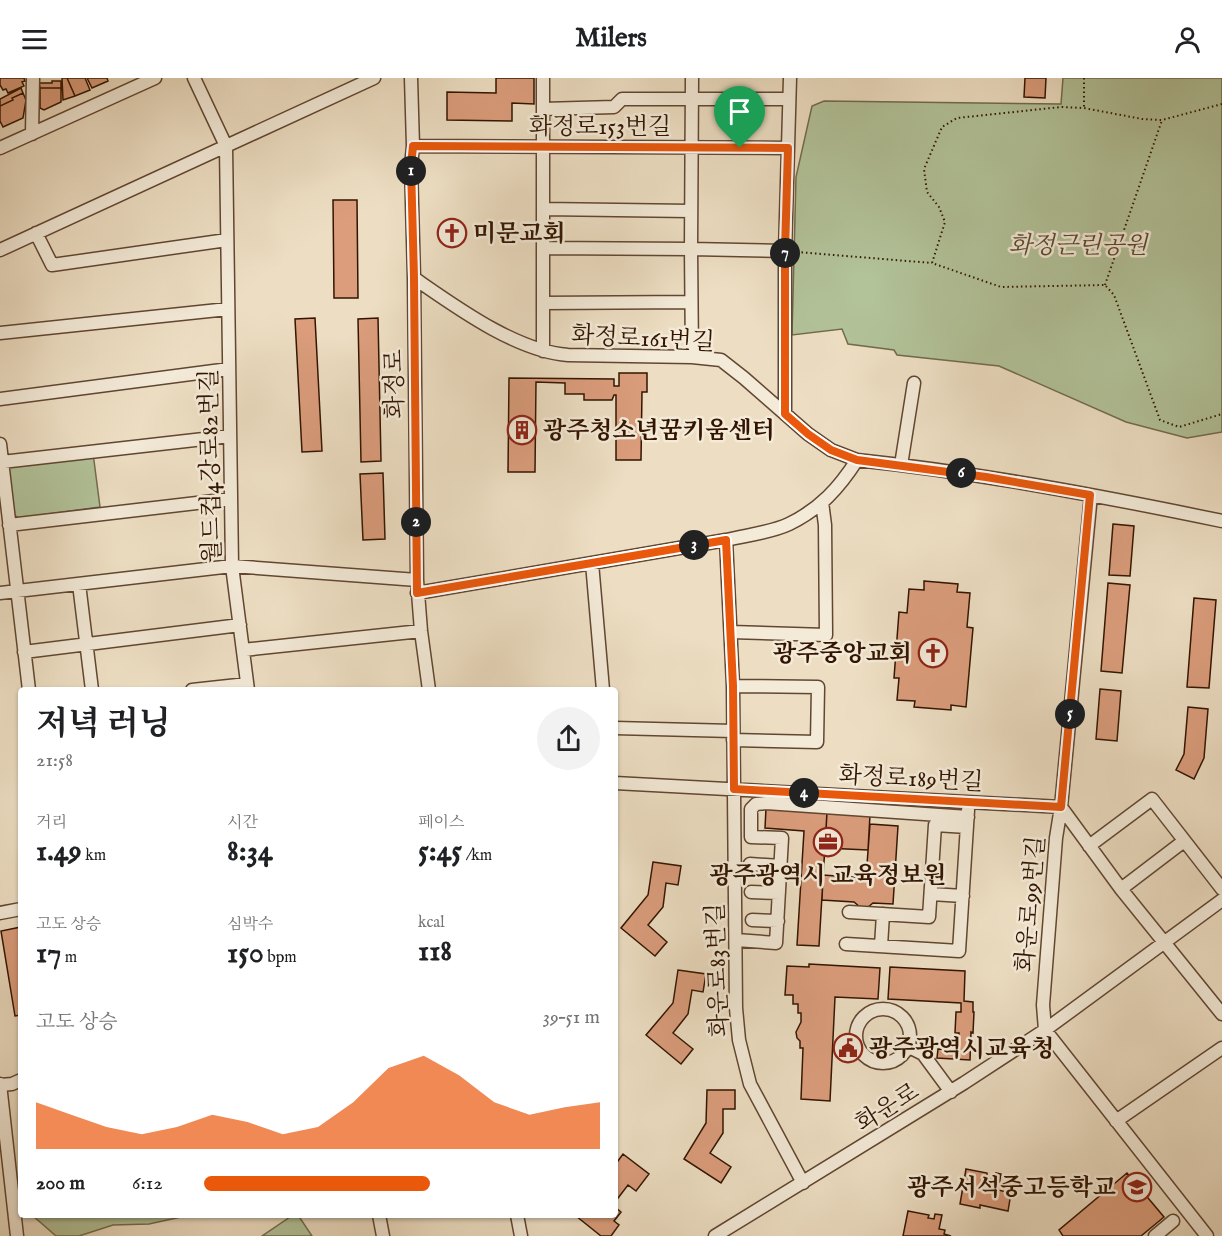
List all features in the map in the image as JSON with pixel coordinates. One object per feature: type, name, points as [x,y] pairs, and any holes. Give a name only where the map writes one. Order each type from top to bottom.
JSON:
[{"type":"street","points":[[32,134],[33,78]]},
{"type":"street","points":[[0,148],[156,78]]},
{"type":"street","name":"월드컵4강로82번길","points":[[195,78],[226,146],[232,566],[247,687]]},
{"type":"street","points":[[0,250],[374,78]]},
{"type":"street","name":"화정로","points":[[411,78],[417,593],[429,687]]},
{"type":"street","points":[[543,78],[543,351]]},
{"type":"street","points":[[692,78],[692,357]]},
{"type":"street","points":[[785,414],[785,251],[790,78]]},
{"type":"street","points":[[543,109],[614,107],[622,99],[789,99]]},
{"type":"street","name":"화정로153번길","points":[[413,146],[788,148]]},
{"type":"street","points":[[543,209],[691,211]]},
{"type":"street","points":[[36,233],[52,265],[227,240]]},
{"type":"street","points":[[543,248],[785,251]]},
{"type":"street","name":"화정로161번길","points":[[414,278],[498,331],[543,351],[568,355],[692,357],[721,360],[808,434],[831,450],[857,460],[986,477],[1222,521]]},
{"type":"street","points":[[543,303],[691,302]]},
{"type":"street","points":[[0,333],[228,309]]},
{"type":"street","points":[[0,399],[229,369]]},
{"type":"street","points":[[901,465],[914,383]]},
{"type":"street","points":[[2,462],[230,436]]},
{"type":"street","points":[[0,444],[29,687]]},
{"type":"street","points":[[417,593],[726,540],[774,529],[789,524],[822,502],[834,492],[857,460]]},
{"type":"street","name":"화운로99번길","points":[[1045,1030],[1043,1005],[1056,838],[1061,807],[1090,495]]},
{"type":"street","points":[[9,525],[231,499]]},
{"type":"street","points":[[731,633],[826,635],[825,525],[822,502]]},
{"type":"street","name":"화운로83번길","points":[[726,540],[733,686],[736,1008],[739,1040],[750,1084],[803,1183]]},
{"type":"street","points":[[592,563],[603,687]]},
{"type":"street","points":[[0,593],[232,566],[417,580]]},
{"type":"street","points":[[79,584],[92,687]]},
{"type":"street","points":[[24,652],[240,625]]},
{"type":"street","points":[[243,650],[422,631]]},
{"type":"street","points":[[618,728],[817,742],[818,687],[733,686]]},
{"type":"street","name":"화정로189번길","points":[[618,783],[1061,807]]},
{"type":"street","points":[[1089,846],[1152,799],[1222,889]]},
{"type":"street","points":[[846,944],[959,951],[969,802]]},
{"type":"street","points":[[736,940],[776,943],[782,838],[751,837],[751,809],[756,804],[766,803],[968,822]]},
{"type":"street","points":[[1061,807],[1121,889],[1222,1014]]},
{"type":"street","points":[[849,912],[929,917],[935,825],[968,822]]},
{"type":"street","points":[[1121,889],[1184,841]]},
{"type":"street","points":[[750,864],[781,866]]},
{"type":"street","points":[[751,892],[779,893]]},
{"type":"street","points":[[931,894],[963,896]]},
{"type":"street","name":"화운로","points":[[715,1236],[951,1092],[1045,1030],[1222,900]]},
{"type":"street","points":[[0,913],[18,910]]},
{"type":"street","points":[[881,946],[883,914]]},
{"type":"street","points":[[752,920],[778,921]]},
{"type":"street","points":[[880,1009],[889,1010],[904,1020],[908,1028],[907,1046],[904,1053],[891,1062],[876,1062],[869,1059],[863,1054],[856,1041],[858,1024],[871,1012],[880,1009]]},
{"type":"street","points":[[1045,1030],[1207,1236]]},
{"type":"street","points":[[907,1046],[923,1054],[951,1092]]},
{"type":"street","points":[[1116,1120],[1222,1048]]},
{"type":"street","points":[[17,1236],[2,1124],[0,1085],[18,1081]]},
{"type":"street","points":[[380,1218],[383,1236]]},
{"type":"street","points":[[518,1218],[521,1236]]},
{"type":"street","points":[[1155,1236],[1173,1221]]},
{"type":"path","points":[[1084,78],[1084,108]]},
{"type":"path","points":[[932,263],[945,222],[939,207],[927,192],[924,170],[942,127],[957,118],[1061,107],[1084,108],[1142,119],[1162,120],[1222,104]]},
{"type":"path","points":[[1105,285],[1162,120]]},
{"type":"path","points":[[785,251],[932,263],[1001,287],[1105,285],[1114,295],[1160,420],[1179,427],[1222,414]]},
{"type":"green space","name":"화정근린공원","points":[[1063,78],[1222,78],[1222,432],[1187,438],[1126,422],[999,366],[897,355],[894,350],[848,344],[842,329],[792,335],[796,177],[812,106],[824,101],[1061,104]]},
{"type":"green space","points":[[93,453],[100,507],[19,518],[12,514],[7,469],[12,464]]},
{"type":"green space","points":[[35,1218],[176,1218],[149,1224],[113,1225],[79,1236],[56,1236]]},
{"type":"green space","points":[[289,1218],[300,1218],[312,1236],[262,1236]]},
{"type":"building","points":[[0,78],[24,78],[25,81],[22,82],[24,86],[8,93],[0,85]]},
{"type":"building","points":[[62,78],[67,78],[75,96],[63,100]]},
{"type":"building","points":[[67,78],[85,78],[90,90],[75,96]]},
{"type":"building","points":[[87,78],[107,78],[108,81],[92,88]]},
{"type":"building","points":[[496,78],[534,78],[534,104],[512,103],[512,121],[447,120],[447,92],[496,93]]},
{"type":"building","points":[[1025,78],[1046,78],[1045,98],[1024,97]]},
{"type":"building","points":[[52,81],[61,81],[61,88],[40,88],[39,83],[52,83]]},
{"type":"building","points":[[21,88],[23,93],[0,106],[0,99]]},
{"type":"building","points":[[40,88],[61,88],[61,102],[44,110],[40,108]]},
{"type":"building","points":[[23,93],[26,100],[23,118],[3,127],[0,121],[0,106]]},
{"type":"building","points":[[333,200],[357,200],[358,298],[334,298]]},
{"type":"building","points":[[315,318],[322,451],[302,452],[295,319]]},
{"type":"building","points":[[378,318],[381,461],[361,462],[358,319]]},
{"type":"building","name":"광주청소년꿈키움센터","points":[[619,373],[647,373],[647,392],[642,392],[641,460],[616,460],[616,395],[612,400],[584,400],[584,394],[565,394],[565,383],[536,382],[535,472],[508,472],[509,378],[614,379],[614,386],[619,386]]},
{"type":"building","points":[[383,473],[385,539],[363,540],[360,474]]},
{"type":"building","points":[[1113,524],[1134,526],[1130,576],[1109,575]]},
{"type":"building","name":"광주중앙교회","points":[[924,581],[958,584],[957,592],[970,593],[967,627],[973,628],[966,707],[951,705],[951,710],[914,707],[915,701],[897,700],[899,678],[894,678],[899,612],[907,613],[909,589],[924,590]]},
{"type":"building","points":[[1108,583],[1130,585],[1122,673],[1101,671]]},
{"type":"building","points":[[1194,598],[1216,600],[1209,688],[1187,687]]},
{"type":"building","points":[[1100,689],[1121,691],[1117,741],[1096,739]]},
{"type":"building","points":[[1188,707],[1208,709],[1204,758],[1194,779],[1176,770],[1184,754]]},
{"type":"building","points":[[766,808],[827,812],[819,946],[797,945],[804,831],[765,828]]},
{"type":"building","points":[[827,812],[870,815],[868,850],[825,848]]},
{"type":"building","points":[[870,824],[898,826],[893,904],[873,903],[867,908],[860,907],[854,902],[822,900],[823,875],[866,878]]},
{"type":"building","points":[[653,862],[681,866],[678,885],[666,883],[663,907],[648,925],[667,942],[655,956],[621,928],[648,895]]},
{"type":"building","points":[[18,928],[18,1016],[15,1016],[1,931]]},
{"type":"building","points":[[809,964],[880,968],[878,999],[835,997],[830,1101],[801,1099],[803,1048],[800,1048],[796,1032],[801,1022],[801,1013],[798,1013],[798,1004],[793,1004],[793,995],[785,995],[787,966],[809,967]]},
{"type":"building","points":[[890,967],[965,971],[964,1001],[973,1002],[974,1012],[970,1060],[937,1058],[938,1049],[958,1050],[959,1033],[955,1033],[956,1012],[961,1012],[961,1003],[888,999]]},
{"type":"building","points":[[678,970],[706,974],[703,992],[692,990],[688,1014],[673,1033],[693,1049],[681,1064],[646,1035],[673,1003]]},
{"type":"building","points":[[707,1090],[735,1090],[735,1109],[723,1109],[723,1133],[710,1153],[731,1167],[721,1183],[684,1159],[706,1123]]},
{"type":"building","points":[[623,1154],[649,1174],[636,1191],[628,1185],[618,1198],[618,1161]]},
{"type":"building","points":[[966,1169],[987,1173],[987,1177],[995,1178],[996,1173],[1001,1174],[998,1190],[1011,1193],[1008,1211],[980,1205],[980,1208],[960,1204]]},
{"type":"building","points":[[1127,1173],[1164,1217],[1141,1236],[1063,1236],[1059,1230]]},
{"type":"building","points":[[908,1211],[929,1215],[928,1218],[934,1219],[935,1214],[942,1215],[939,1229],[945,1230],[944,1234],[951,1236],[903,1236]]},
{"type":"building","points":[[578,1218],[616,1218],[614,1221],[619,1225],[611,1236],[601,1236]]},
{"type":"place","name":"미문교회","points":[[452,233]]},
{"type":"place","name":"광주청소년꿈키움센터","points":[[522,430]]},
{"type":"place","name":"광주중앙교회","points":[[933,653]]},
{"type":"place","name":"광주광역시 교육정보원","points":[[828,842]]},
{"type":"place","name":"광주광역시교육청","points":[[848,1048]]},
{"type":"place","name":"광주서석중고등학교","points":[[1137,1187]]},
{"type":"route","points":[[413,146],[740,148],[788,148],[785,251],[785,414],[831,450],[857,460],[986,477],[1090,495],[1061,807],[734,789],[733,686],[726,540],[417,593],[411,166],[413,146]]}]
